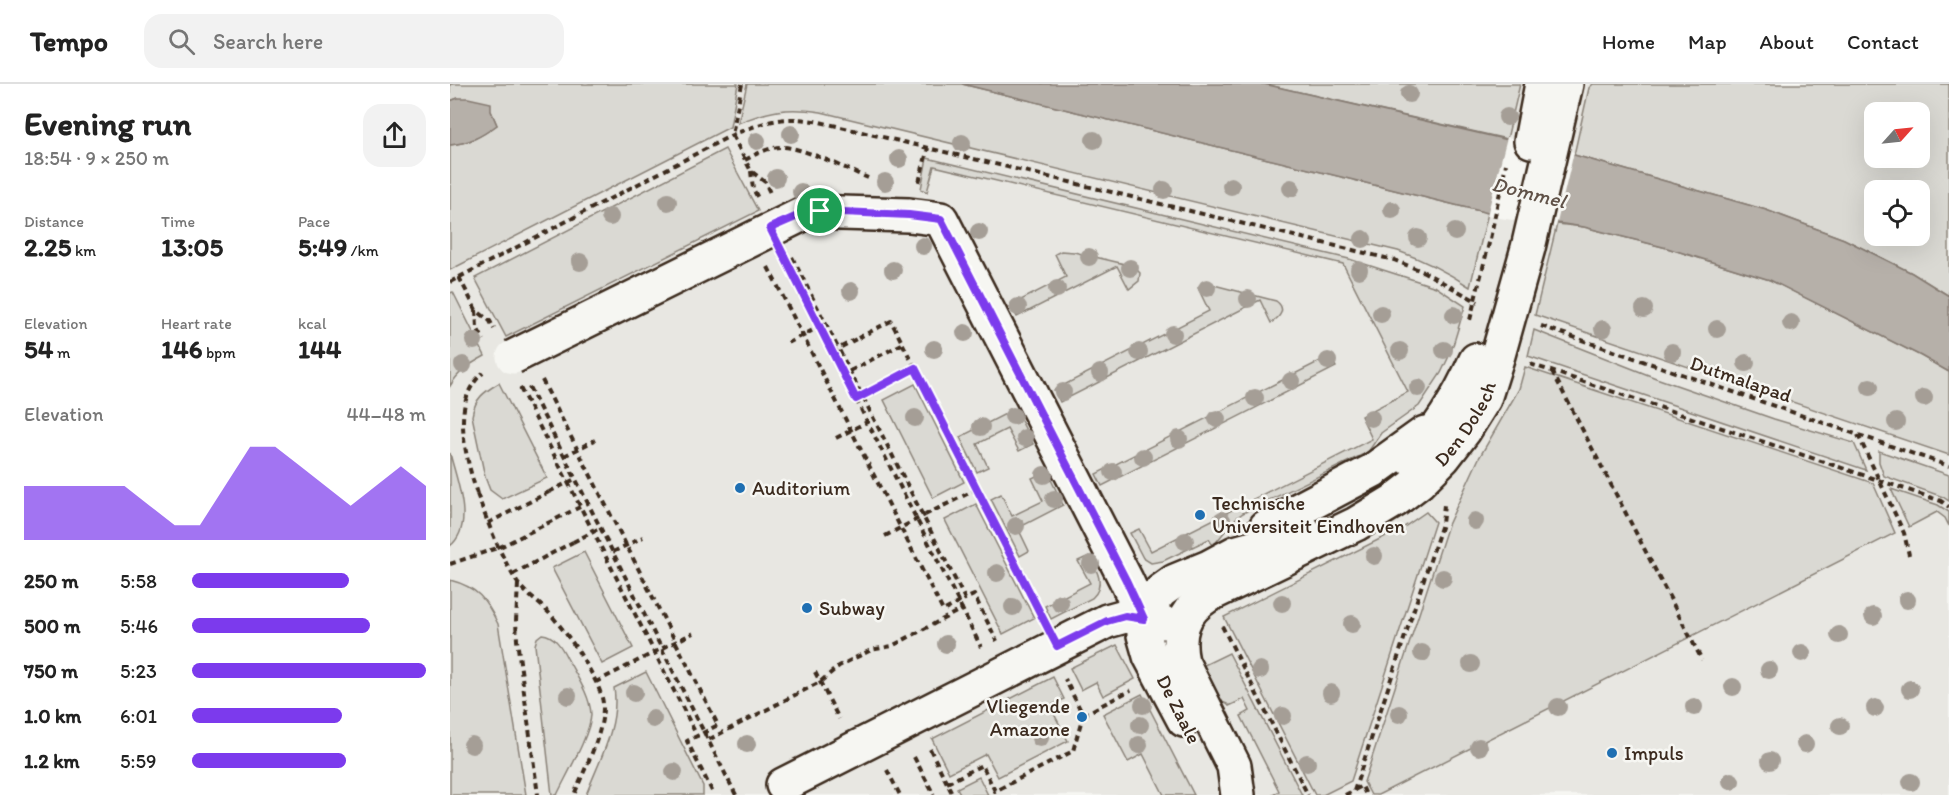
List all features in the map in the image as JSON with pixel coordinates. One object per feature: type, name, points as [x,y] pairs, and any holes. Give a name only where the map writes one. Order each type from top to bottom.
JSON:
[{"type":"street","name":"Den Dolech","points":[[1542,84],[1543,136]]},
{"type":"street","name":"Den Dolech","points":[[1144,619],[1151,603],[1161,591],[1175,581],[1234,553],[1261,530],[1372,471],[1405,445],[1442,422],[1463,388],[1482,344],[1509,242],[1543,136],[1566,84]]},
{"type":"street","name":"De Zaale","points":[[779,239],[807,212],[909,215],[941,219],[1126,580],[1144,619],[1146,645],[1213,777],[1226,795]]},
{"type":"street","points":[[510,360],[779,239]]},
{"type":"street","name":"Den Dolech","points":[[1182,625],[1187,614],[1207,596],[1356,524],[1394,501],[1419,482],[1444,457],[1484,399],[1498,355],[1509,242]]},
{"type":"street","points":[[783,785],[1107,621],[1125,616],[1182,625]]},
{"type":"street","name":"De Zaale","points":[[1182,625],[1179,648],[1182,662],[1234,766],[1238,795]]},
{"type":"path","points":[[742,84],[732,135],[751,171],[765,182]]},
{"type":"path","points":[[745,160],[766,150],[782,147],[803,151],[875,181]]},
{"type":"path","points":[[1473,300],[1509,242],[1506,163]]},
{"type":"path","points":[[779,239],[819,327],[972,628]]},
{"type":"path","points":[[779,239],[965,599]]},
{"type":"path","points":[[765,262],[944,610],[974,595],[995,638]]},
{"type":"path","points":[[459,277],[476,309],[490,321],[580,507],[697,736]]},
{"type":"path","points":[[476,309],[477,328]]},
{"type":"path","points":[[832,352],[891,321],[977,489],[1054,648],[1083,715],[1073,751],[996,791],[982,765],[947,783]]},
{"type":"path","name":"Dutmalapad","points":[[1534,323],[1949,466]]},
{"type":"path","points":[[788,343],[819,327]]},
{"type":"path","points":[[849,371],[902,344]]},
{"type":"path","points":[[510,360],[564,456],[736,795]]},
{"type":"path","points":[[510,360],[476,378],[466,387],[458,409],[463,447],[488,523],[518,584],[551,614],[574,644],[596,682],[603,701],[602,719],[574,795]]},
{"type":"path","points":[[1523,362],[1941,501],[1949,507]]},
{"type":"path","points":[[856,399],[915,368]]},
{"type":"path","points":[[1551,370],[1702,660]]},
{"type":"path","points":[[540,376],[717,725],[687,741],[714,795]]},
{"type":"path","points":[[836,438],[867,422]]},
{"type":"path","points":[[1858,435],[1904,533],[1909,555]]},
{"type":"path","points":[[564,456],[595,440]]},
{"type":"path","points":[[1354,791],[1442,524],[1446,489],[1444,457]]},
{"type":"path","points":[[488,523],[575,479]]},
{"type":"path","points":[[885,536],[977,489]]},
{"type":"path","points":[[450,564],[500,547],[580,507]]},
{"type":"path","points":[[513,574],[600,528]]},
{"type":"path","points":[[613,552],[643,537]]},
{"type":"path","points":[[518,584],[517,640],[538,795]]},
{"type":"path","points":[[1207,596],[1308,795]]},
{"type":"path","points":[[708,740],[820,682],[839,666],[871,650],[892,646],[962,609]]},
{"type":"path","points":[[596,682],[693,633]]},
{"type":"path","points":[[815,672],[826,693]]},
{"type":"path","points":[[1083,715],[1161,674]]},
{"type":"path","points":[[907,723],[954,795]]},
{"type":"path","points":[[907,723],[934,795]]},
{"type":"path","points":[[1345,795],[1362,786],[1366,795]]},
{"type":"shaded area","name":"Technische Universiteit Eindhoven","points":[[450,84],[1949,84],[1949,795],[450,795]]},
{"type":"shaded area","points":[[450,84],[738,84],[730,127],[450,270],[450,145],[475,139],[497,125],[491,111],[458,98],[450,101]]},
{"type":"shaded area","points":[[747,84],[962,84],[1488,213],[1470,287],[1417,258],[1398,251],[821,112],[779,111],[738,123]]},
{"type":"shaded area","points":[[1264,84],[1520,84],[1507,139]]},
{"type":"shaded area","points":[[1593,84],[1949,84],[1949,296],[1912,273],[1844,239],[1766,210],[1574,155],[1589,88]]},
{"type":"shaded area","points":[[725,149],[758,211],[506,337],[475,278]]},
{"type":"shaded area","points":[[927,158],[1349,259],[1436,287],[1465,306],[1451,352],[1441,373],[1419,406],[1381,433],[1368,452],[1243,513],[1235,519],[1213,546],[1209,539],[1163,561],[1151,563],[1143,558],[1130,533],[1139,529],[1151,551],[1372,439],[1361,416],[1408,392],[1343,264],[934,166],[927,192],[921,189]]},
{"type":"shaded area","points":[[1557,224],[1584,227],[1667,248],[1770,280],[1949,372],[1949,455],[1535,315]]},
{"type":"shaded area","points":[[1061,251],[1133,266],[1140,273],[1139,281],[1129,289],[1117,266],[1017,317],[1011,305],[1066,277],[1055,254]]},
{"type":"shaded area","points":[[1210,284],[1276,301],[1281,307],[1281,313],[1271,323],[1260,300],[1060,402],[1054,390],[1209,311],[1198,288]]},
{"type":"shaded area","points":[[453,292],[485,356],[465,368],[450,386],[450,293]]},
{"type":"shaded area","points":[[1534,330],[1656,378],[1774,419],[1854,443],[1866,470],[1528,356]]},
{"type":"shaded area","points":[[1330,356],[1336,367],[1102,486],[1096,474]]},
{"type":"shaded area","points":[[1525,367],[1873,483],[1895,533],[1378,795],[1371,795],[1364,782],[1448,525],[1479,458],[1519,389]]},
{"type":"shaded area","points":[[499,383],[547,478],[502,499],[490,490],[485,477],[472,416],[481,396]]},
{"type":"shaded area","points":[[915,384],[964,482],[933,498],[884,400]]},
{"type":"shaded area","points":[[1015,409],[1033,444],[1019,451],[1007,429],[977,444],[988,467],[977,472],[960,437]]},
{"type":"shaded area","points":[[1879,451],[1949,475],[1949,501],[1884,476],[1879,462]]},
{"type":"shaded area","points":[[450,453],[463,514],[458,537],[450,546]]},
{"type":"shaded area","points":[[1047,471],[1063,505],[1018,528],[1029,551],[1020,556],[991,499],[1001,494],[1012,516],[1043,501],[1032,478]]},
{"type":"shaded area","points":[[1891,489],[1938,505],[1949,512],[1949,526],[1945,518],[1937,512],[1909,527]]},
{"type":"shaded area","points":[[976,504],[1034,618],[1003,634],[945,520]]},
{"type":"shaded area","points":[[1426,512],[1435,522],[1351,781],[1323,795],[1315,795],[1224,617],[1404,527]]},
{"type":"shaded area","points":[[584,552],[633,648],[602,664],[552,568]]},
{"type":"shaded area","points":[[1089,556],[1099,577],[1099,588],[1096,593],[1092,598],[1051,619],[1045,606],[1090,583],[1078,561]]},
{"type":"shaded area","points":[[450,580],[467,586],[480,595],[498,624],[526,795],[450,795]]},
{"type":"shaded area","points":[[542,634],[554,639],[563,650],[585,692],[591,714],[583,743],[557,795],[552,795],[535,645],[537,638]]},
{"type":"shaded area","points":[[1117,645],[1135,679],[1103,696],[1096,682],[1081,690],[1070,668]]},
{"type":"shaded area","points":[[1229,653],[1302,795],[1273,795],[1279,791],[1241,716],[1250,711],[1244,699],[1229,706],[1217,700],[1200,667]]},
{"type":"shaded area","points":[[646,672],[703,786],[703,795],[586,795],[611,729],[614,716],[614,688]]},
{"type":"shaded area","points":[[1053,677],[1064,699],[1050,706],[1068,741],[998,777],[986,754],[949,773],[932,739]]},
{"type":"shaded area","points":[[1142,694],[1194,795],[1164,795],[1143,754],[1128,762],[1103,714]]},
{"type":"shaded area","points":[[979,777],[988,795],[961,795],[957,788]]},
{"type":"water","name":"Dommel","points":[[962,84],[1264,84],[1574,155],[1766,210],[1844,239],[1912,273],[1949,296],[1949,372],[1770,280],[1667,248],[1584,227],[1488,213]]},
{"type":"water","points":[[458,98],[491,103],[491,111],[497,125],[475,139],[450,145],[450,101]]},
{"type":"pier","points":[[1507,137],[1574,152],[1556,227],[1487,216]]},
{"type":"place","name":"Auditorium","points":[[740,488]]},
{"type":"place","name":"Technische Universiteit Eindhoven","points":[[1200,515]]},
{"type":"place","name":"Subway","points":[[807,608]]},
{"type":"place","name":"Vliegende Amazone","points":[[1082,717]]},
{"type":"place","name":"Impuls","points":[[1612,753]]},
{"type":"route","points":[[820,211],[925,216],[941,219],[1144,619],[1125,616],[1107,621],[1057,646],[915,368],[856,399],[770,228],[795,216],[820,211]]}]
